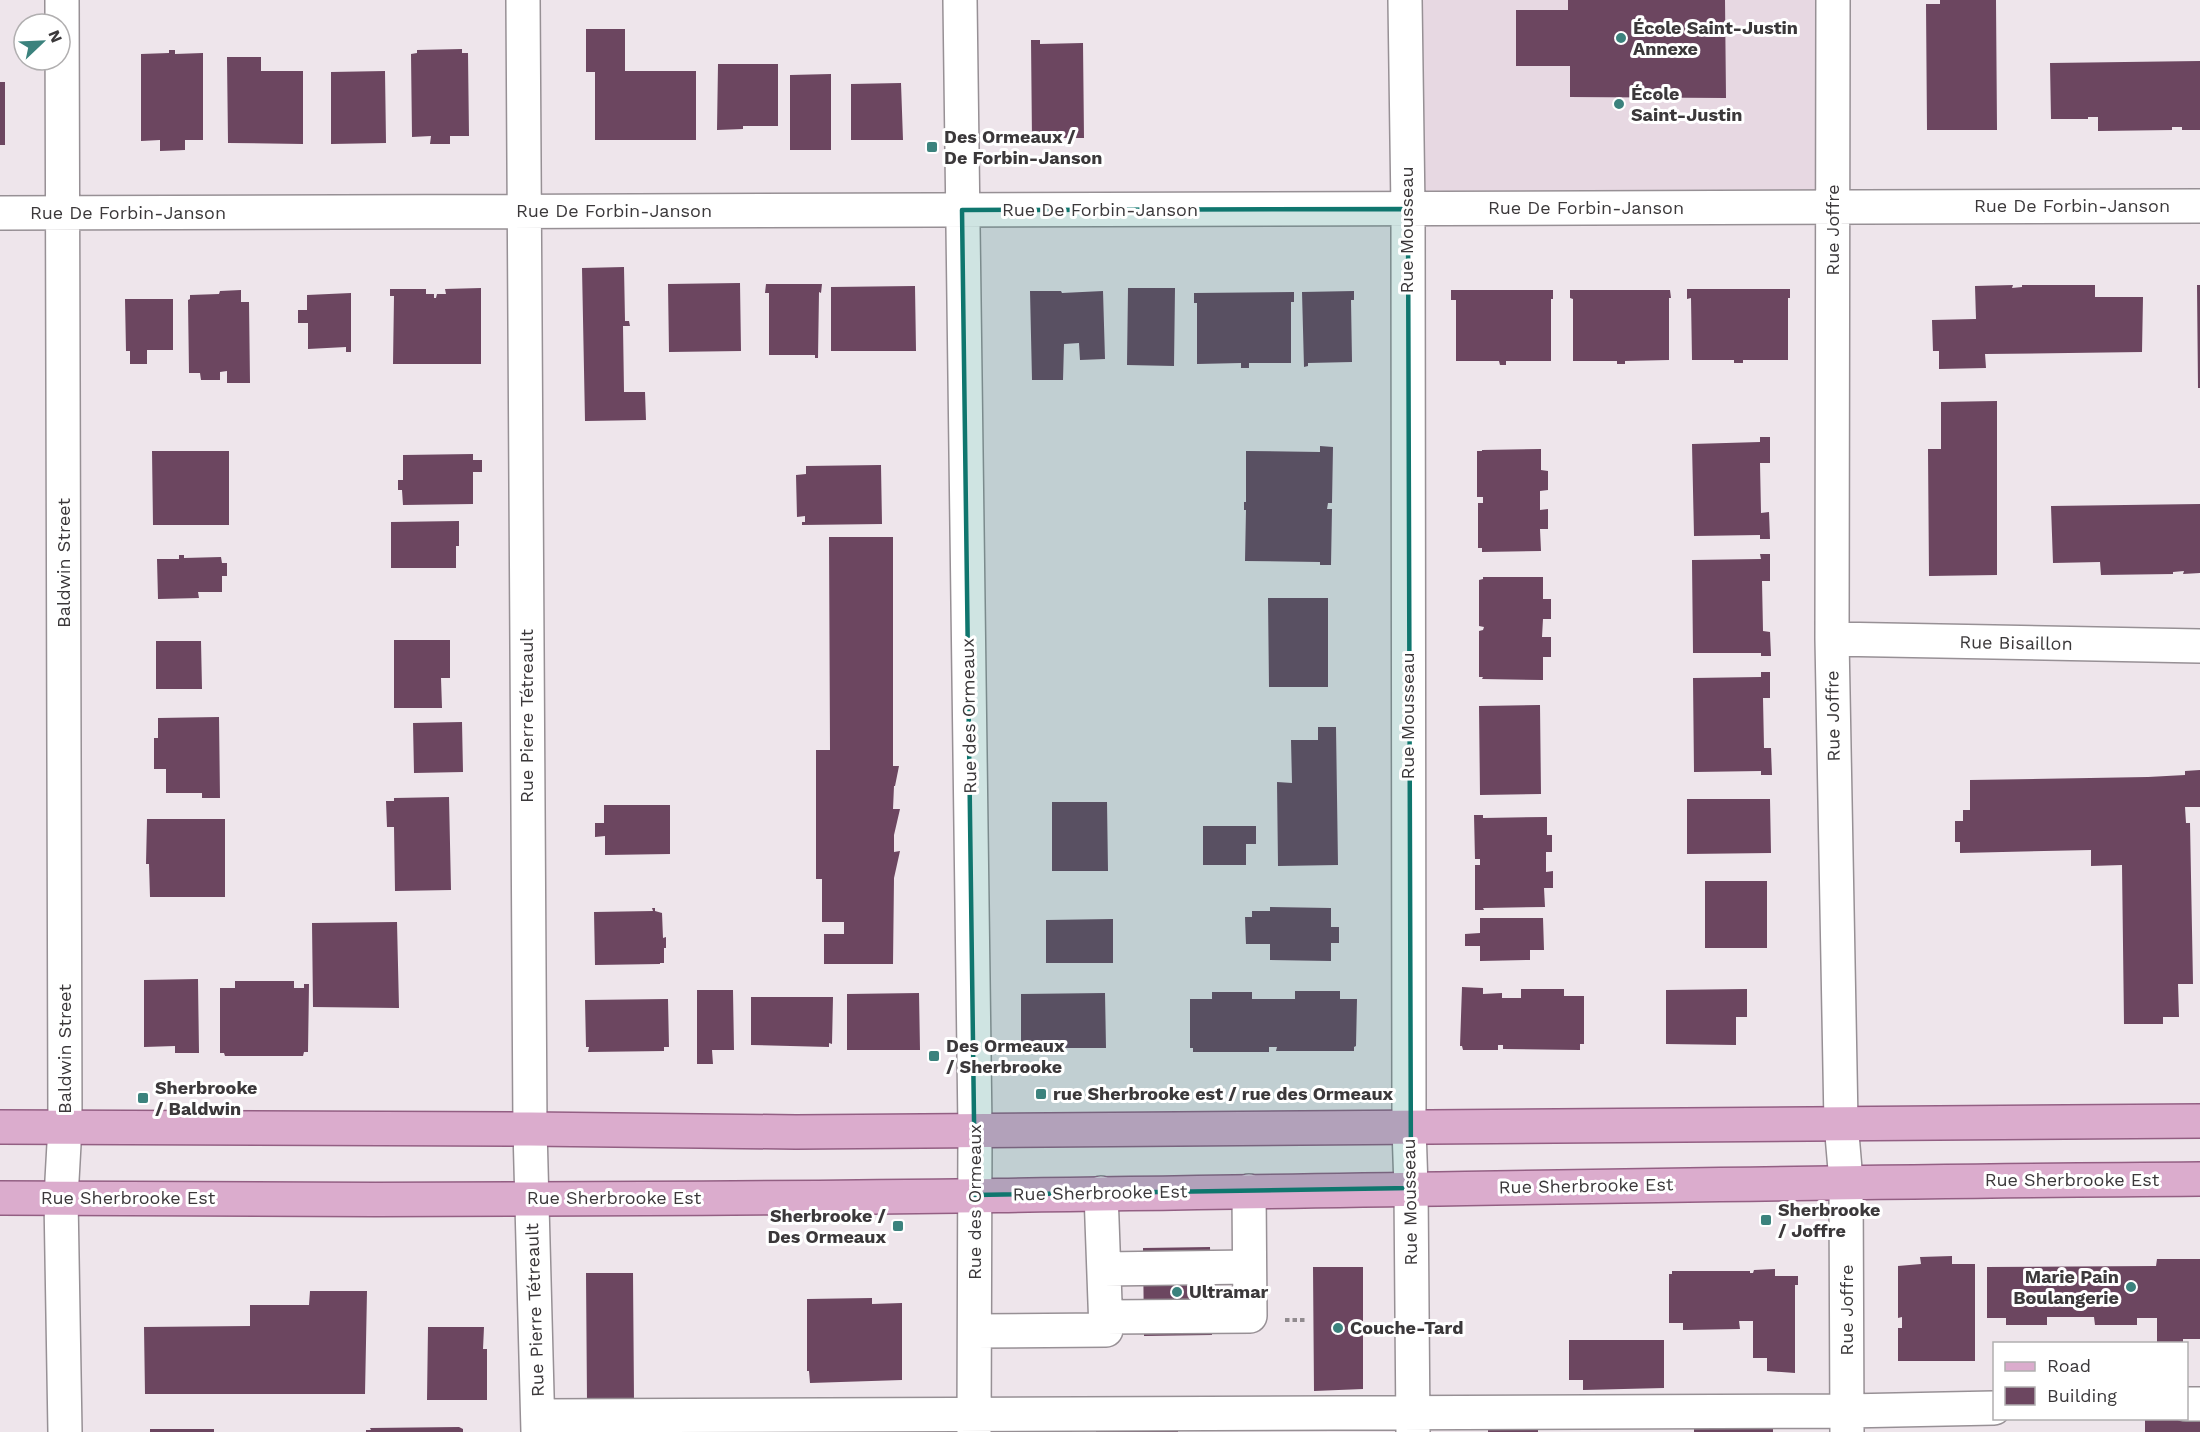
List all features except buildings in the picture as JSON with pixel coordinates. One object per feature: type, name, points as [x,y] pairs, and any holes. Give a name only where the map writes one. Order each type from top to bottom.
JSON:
[{"type":"main road","points":[[0,1127],[796,1132],[2200,1121]]},
{"type":"main road","name":"Rue Sherbrooke Est","points":[[0,1198],[532,1199],[975,1195],[1846,1181],[2200,1179]]},
{"type":"street","name":"Baldwin Street","points":[[61,1198],[65,1126],[62,0]]},
{"type":"street","name":"Rue Pierre Tétreault","points":[[523,0],[530,1129],[538,1424]]},
{"type":"street","name":"Rue des Ormeaux","points":[[960,0],[975,1129],[974,1423]]},
{"type":"street","name":"Rue Mousseau","points":[[1405,0],[1408,208],[1409,1128],[1413,1423]]},
{"type":"street","name":"Rue Joffre","points":[[1833,0],[1832,639],[1841,1123],[1846,1181],[1847,1422]]},
{"type":"street","name":"Rue De Forbin-Janson","points":[[0,213],[2200,206]]},
{"type":"street","name":"Rue Bisaillon","points":[[1832,639],[2200,646]]},
{"type":"street","points":[[1106,1317],[1250,1316],[1249,1191]]},
{"type":"street","points":[[975,1331],[1106,1330],[1101,1193]]},
{"type":"street","points":[[61,1198],[65,1432]]},
{"type":"street","points":[[1104,1269],[1249,1267]]},
{"type":"street","points":[[538,1424],[1847,1422],[1993,1408]]},
{"type":"path","points":[[1275,1320],[1305,1320]]},
{"type":"highlighted area","points":[[1408,209],[1411,1188],[975,1195],[962,210]]},
{"type":"shaded area","name":"École Saint-Justin","points":[[1405,0],[1830,0],[1833,207],[1408,209]]},
{"type":"place","name":"École Saint-Justin Annexe","points":[[1621,38]]},
{"type":"place","name":"École Saint-Justin","points":[[1619,104]]},
{"type":"place","name":"Des Ormeaux / De Forbin-Janson","points":[[932,147]]},
{"type":"place","name":"Des Ormeaux / Sherbrooke","points":[[934,1056]]},
{"type":"place","name":"rue Sherbrooke est / rue des Ormeaux","points":[[1041,1094]]},
{"type":"place","name":"Sherbrooke / Baldwin","points":[[143,1098]]},
{"type":"place","name":"Sherbrooke / Joffre","points":[[1766,1220]]},
{"type":"place","name":"Sherbrooke / Des Ormeaux","points":[[898,1226]]},
{"type":"place","name":"Marie Pain Boulangerie","points":[[2131,1287]]},
{"type":"place","name":"Ultramar","points":[[1177,1292]]},
{"type":"place","name":"Couche-Tard","points":[[1338,1328]]}]
